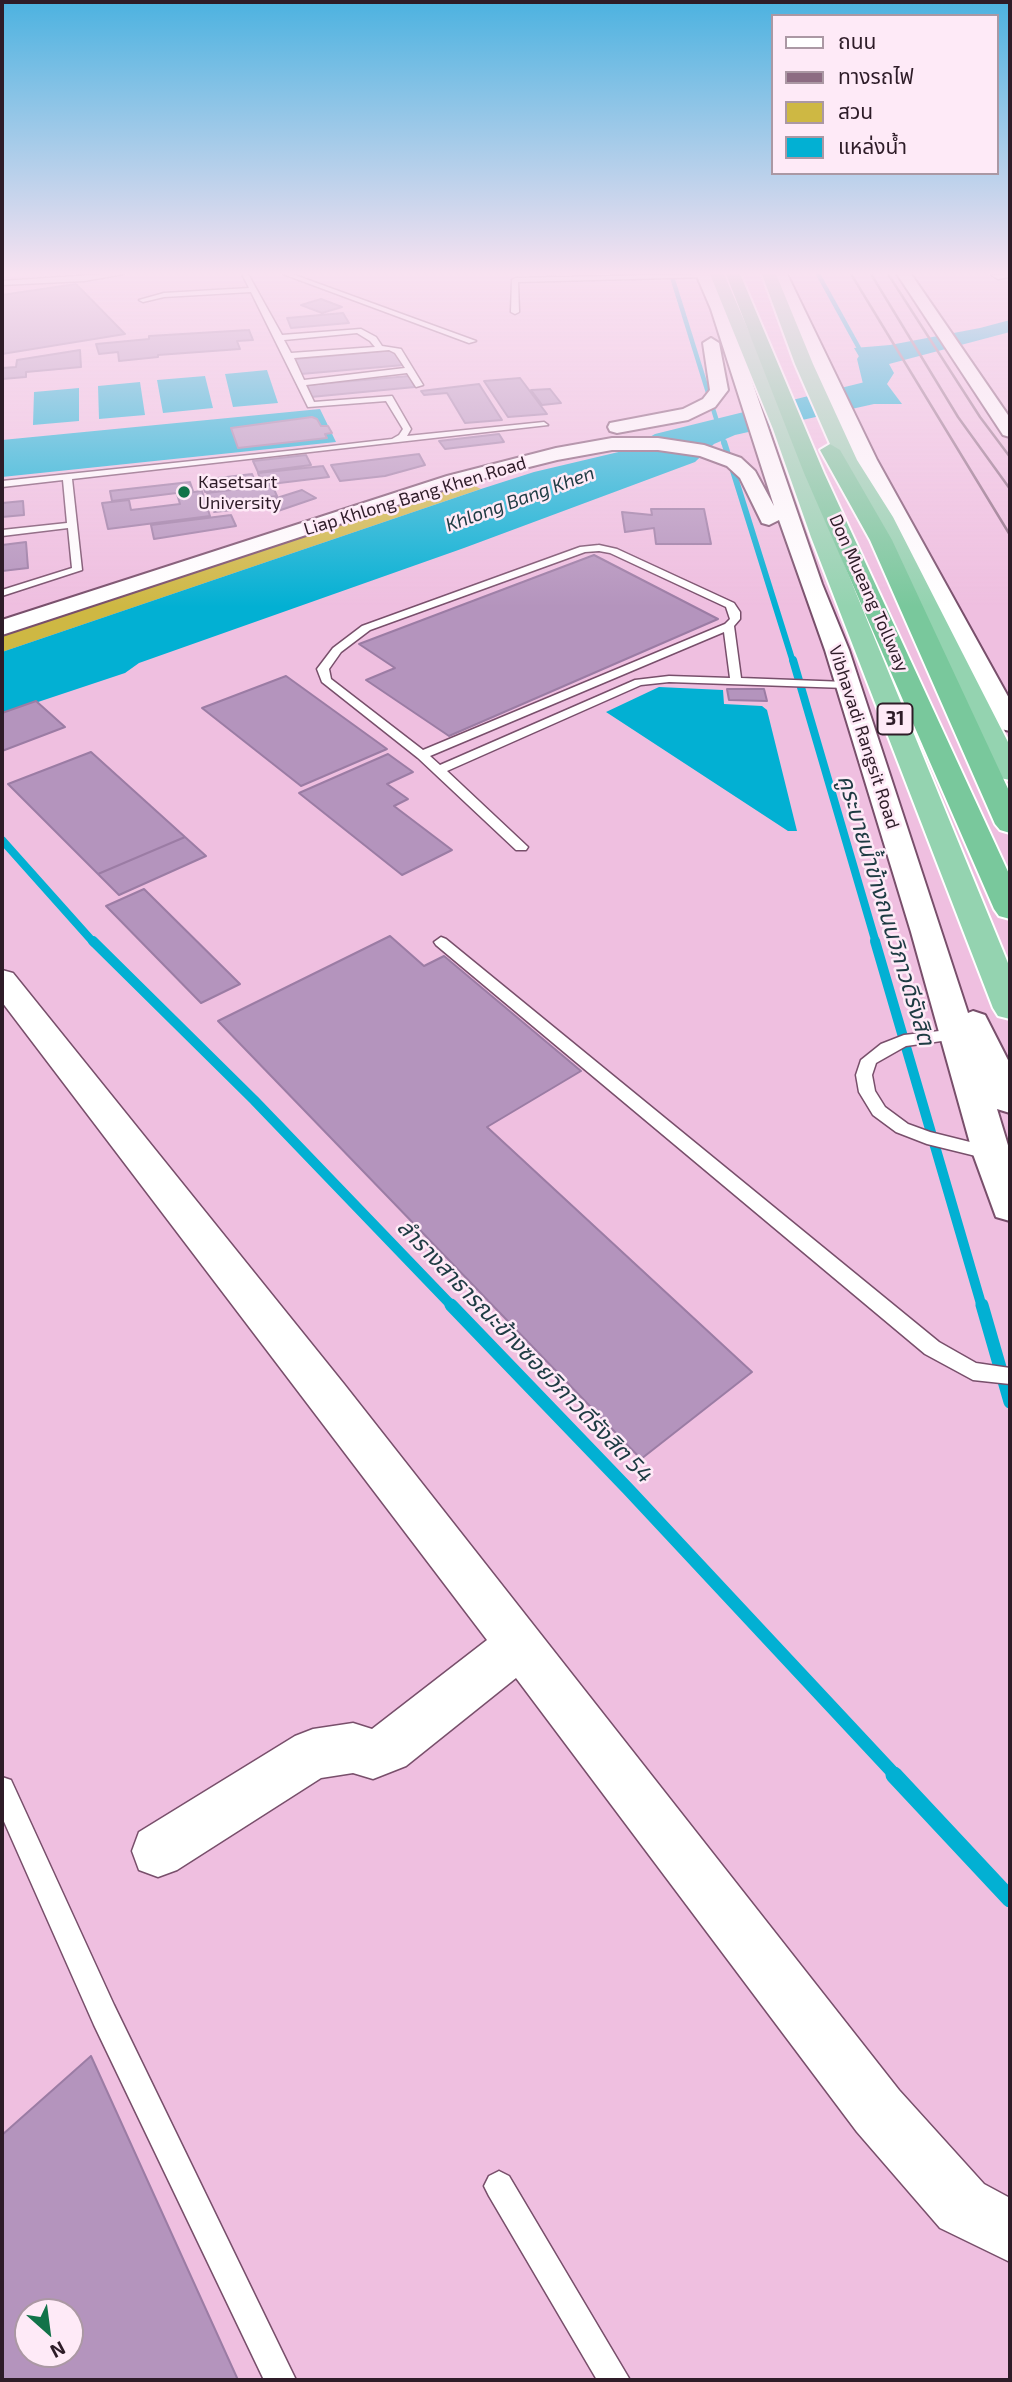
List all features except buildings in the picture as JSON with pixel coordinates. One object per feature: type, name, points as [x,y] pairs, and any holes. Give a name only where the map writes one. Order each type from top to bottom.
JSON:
[{"type":"highway","name":"Vibhavadi Rangsit Road","points":[[762,385],[767,395],[771,432],[822,537],[1010,1008]]},
{"type":"highway","name":"Don Mueang Tollway","points":[[778,385],[814,472],[1010,909]]},
{"type":"highway","name":"Don Mueang Tollway","points":[[802,385],[836,463],[881,540],[1010,824]]},
{"type":"highway","points":[[823,385],[836,415],[846,460],[882,517],[943,597]]},
{"type":"highway","points":[[882,517],[1010,772]]},
{"type":"highway","points":[[822,537],[837,650]]},
{"type":"main road","name":"Liap Khlong Bang Khen Road","points":[[2,614],[530,445],[688,414],[709,403],[719,390],[719,385]]},
{"type":"main road","name":"Vibhavadi Rangsit Road","points":[[744,385],[748,398],[771,432],[811,584],[837,650],[927,932],[992,1154],[1010,1206]]},
{"type":"main road","points":[[979,385],[1010,431]]},
{"type":"main road","points":[[836,415],[867,460],[1010,723]]},
{"type":"main road","name":"Liap Khlong Bang Khen Road","points":[[2,628],[454,480],[556,454],[612,444],[658,444],[704,451],[734,462],[748,475],[761,498],[778,547],[811,584]]},
{"type":"main road","points":[[927,932],[1010,1100]]},
{"type":"street","points":[[2,980],[329,1396],[878,2111],[962,2206],[1010,2231]]},
{"type":"street","points":[[158,1851],[313,1754],[353,1748],[373,1754],[388,1748],[520,1645]]},
{"type":"lane","points":[[303,385],[311,405],[389,398],[407,429],[399,439]]},
{"type":"lane","points":[[2,484],[544,425]]},
{"type":"lane","points":[[2,593],[77,570],[67,478]]},
{"type":"lane","points":[[2,533],[72,525]]},
{"type":"lane","points":[[422,755],[729,625],[735,619],[730,605],[613,551],[584,549],[366,628],[347,640],[323,668],[326,680],[439,769],[521,846]]},
{"type":"lane","points":[[729,625],[736,682]]},
{"type":"lane","points":[[439,769],[639,682],[669,679],[846,685]]},
{"type":"lane","points":[[441,942],[932,1348],[973,1371],[1010,1376]]},
{"type":"lane","points":[[957,1034],[896,1044],[869,1060],[864,1075],[867,1092],[879,1111],[901,1128],[992,1154]]},
{"type":"lane","points":[[2,1789],[104,2015],[280,2380]]},
{"type":"lane","points":[[499,2186],[614,2380]]},
{"type":"green space","points":[[464,481],[481,489],[2,652],[2,633]]},
{"type":"water","points":[[140,385],[145,415],[99,419],[98,386]]},
{"type":"water","points":[[158,385],[207,385],[213,408],[163,413]]},
{"type":"water","points":[[228,385],[272,385],[278,403],[233,407]]},
{"type":"water","points":[[852,385],[888,385],[902,404],[874,404],[735,435],[714,444],[695,462],[464,548],[139,663],[125,673],[2,714],[2,652],[481,489],[534,472],[627,450],[655,434]]},
{"type":"water","points":[[79,388],[79,421],[33,425],[34,392]]},
{"type":"water","points":[[320,409],[336,442],[2,477],[2,440]]},
{"type":"water","points":[[659,687],[723,690],[724,704],[762,706],[767,710],[797,831],[788,831],[606,712]]},
{"type":"waterway","points":[[706,385],[724,444]]},
{"type":"waterway","name":"Khlong Bang Khen","points":[[835,401],[873,391],[872,385]]},
{"type":"waterway","name":"คูระบายน้ำข้างถนนวิภาวดีรังสิต","points":[[724,442],[793,662]]},
{"type":"waterway","name":"คูระบายน้ำข้างถนนวิภาวดีรังสิต","points":[[793,660],[876,943]]},
{"type":"waterway","name":"ลำรางสาธารณะข้างซอยวิภาวดีรังสิต 54","points":[[2,840],[94,943]]},
{"type":"waterway","name":"ลำรางสาธารณะข้างซอยวิภาวดีรังสิต 54","points":[[93,941],[254,1100],[453,1307]]},
{"type":"waterway","name":"คูระบายน้ำข้างถนนวิภาวดีรังสิต","points":[[875,941],[982,1307]]},
{"type":"waterway","name":"ลำรางสาธารณะข้างซอยวิภาวดีรังสิต 54","points":[[451,1305],[628,1489],[896,1776]]},
{"type":"waterway","name":"คูระบายน้ำข้างถนนวิภาวดีรังสิต","points":[[982,1305],[1010,1402]]},
{"type":"waterway","name":"ลำรางสาธารณะข้างซอยวิภาวดีรังสิต 54","points":[[894,1775],[1010,1899]]},
{"type":"railway","points":[[919,385],[1010,535]]},
{"type":"railway","points":[[939,385],[1010,489]]},
{"type":"railway","points":[[960,385],[1010,457]]},
{"type":"place","name":"Kasetsart University","points":[[184,492]]}]
